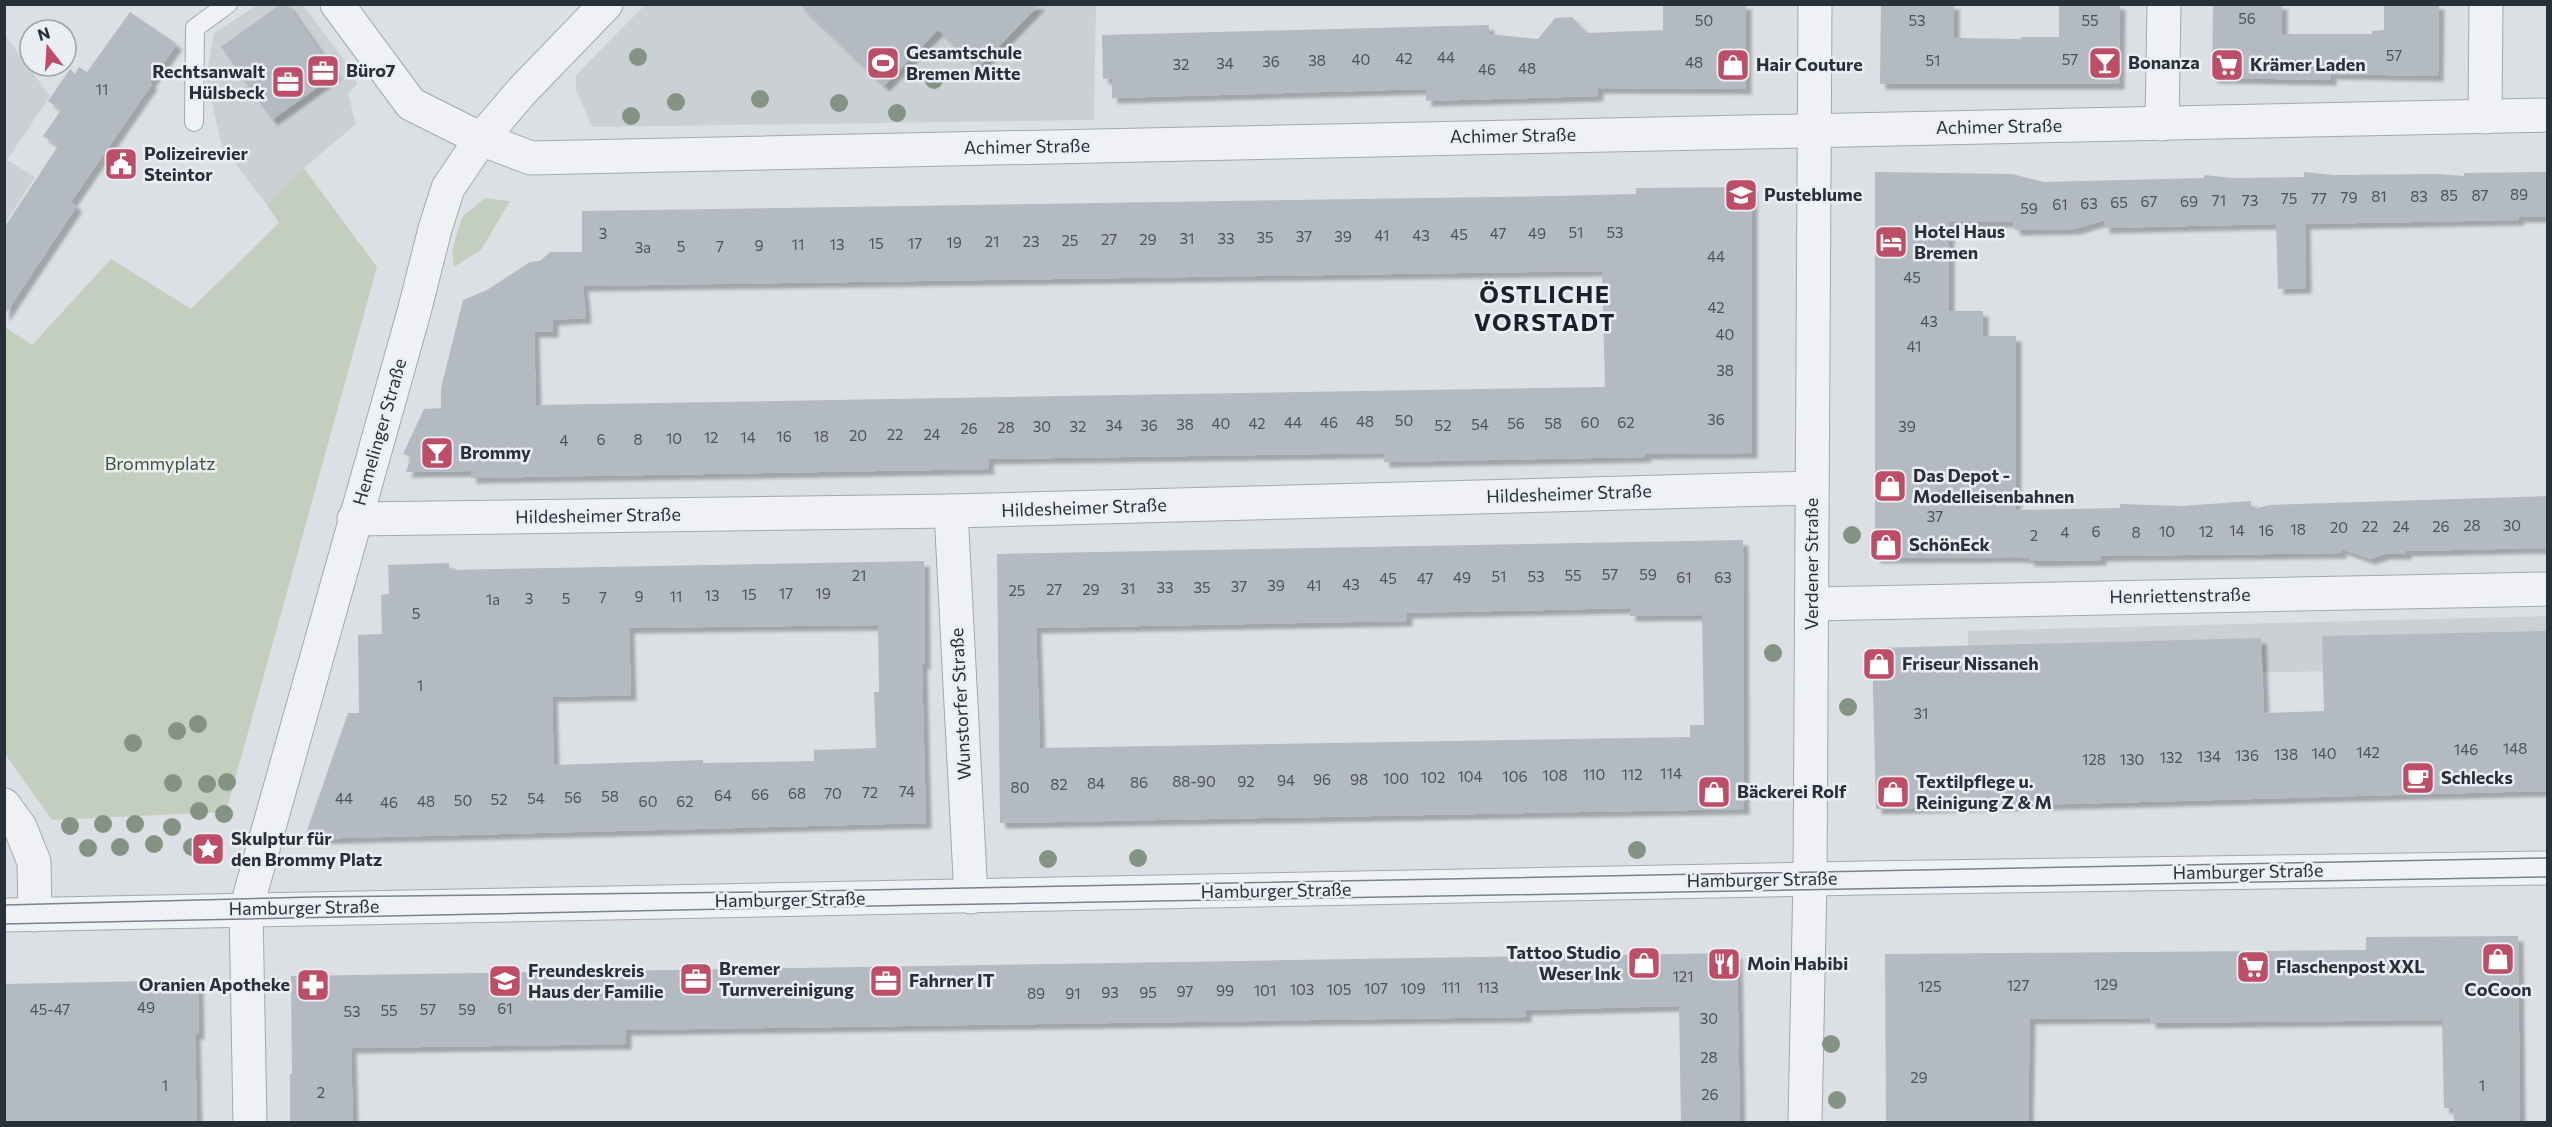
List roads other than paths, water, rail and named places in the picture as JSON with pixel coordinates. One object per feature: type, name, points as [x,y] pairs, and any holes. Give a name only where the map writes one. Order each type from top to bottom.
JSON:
[{"type":"street","name":"Achimer Straße","points":[[337,4],[411,104],[481,139],[531,158],[2547,115]]},
{"type":"street","name":"Hemelinger Straße","points":[[250,1122],[246,909],[441,209],[448,188],[481,139],[522,92],[606,4]]},
{"type":"street","name":"Verdener Straße","points":[[1805,1122],[1810,879],[1815,4]]},
{"type":"street","points":[[2162,124],[2164,4]]},
{"type":"street","points":[[2485,117],[2486,4]]},
{"type":"street","name":"Hildesheimer Straße","points":[[354,519],[951,511],[1812,488]]},
{"type":"street","name":"Wunstorfer Straße","points":[[951,511],[970,897]]},
{"type":"street","name":"Henriettenstraße","points":[[1812,604],[2547,589]]},
{"type":"street","points":[[4,805],[20,827],[34,862],[20,915]]},
{"type":"street","name":"Hamburger Straße","points":[[20,915],[1810,879],[2547,868]]},
{"type":"lane","points":[[194,122],[195,28],[228,4]]},
{"type":"tram line","points":[[4,905],[312,897],[759,892],[2548,858]]},
{"type":"tram line","points":[[4,924],[924,905],[2548,877]]},
{"type":"place","name":"Gesamtschule Bremen Mitte","points":[[883,63]]},
{"type":"place","name":"Bonanza","points":[[2105,63]]},
{"type":"place","name":"Hair Couture","points":[[1733,65]]},
{"type":"place","name":"Krämer Laden","points":[[2227,65]]},
{"type":"place","name":"Büro7","points":[[323,71]]},
{"type":"place","name":"Rechtsanwalt Hülsbeck","points":[[288,82]]},
{"type":"place","name":"Polizeirevier Steintor","points":[[121,164]]},
{"type":"place","name":"Pusteblume","points":[[1741,195]]},
{"type":"place","name":"Hotel Haus Bremen","points":[[1891,242]]},
{"type":"place","name":"Brommy","points":[[437,453]]},
{"type":"place","name":"Das Depot - Modelleisenbahnen","points":[[1890,486]]},
{"type":"place","name":"SchönEck","points":[[1886,545]]},
{"type":"place","name":"Friseur Nissaneh","points":[[1879,664]]},
{"type":"place","name":"Schlecks","points":[[2418,778]]},
{"type":"place","name":"Bäckerei Rolf","points":[[1714,792]]},
{"type":"place","name":"Textilpflege u. Reinigung Z & M","points":[[1893,792]]},
{"type":"place","name":"Skulptur für den Brommy Platz","points":[[208,849]]},
{"type":"place","name":"CoCoon","points":[[2498,959]]},
{"type":"place","name":"Tattoo Studio Weser Ink","points":[[1644,963]]},
{"type":"place","name":"Moin Habibi","points":[[1724,964]]},
{"type":"place","name":"Flaschenpost XXL","points":[[2253,967]]},
{"type":"place","name":"Bremer Turnvereinigung","points":[[696,979]]},
{"type":"place","name":"Freundeskreis Haus der Familie","points":[[505,981]]},
{"type":"place","name":"Fahrner IT","points":[[886,981]]},
{"type":"place","name":"Oranien Apotheke","points":[[313,985]]},
{"type":"district","name":"ÖSTLICHE VORSTADT","points":[[1545,309]]},
{"type":"park label","name":"Brommyplatz","points":[[160,464]]}]
